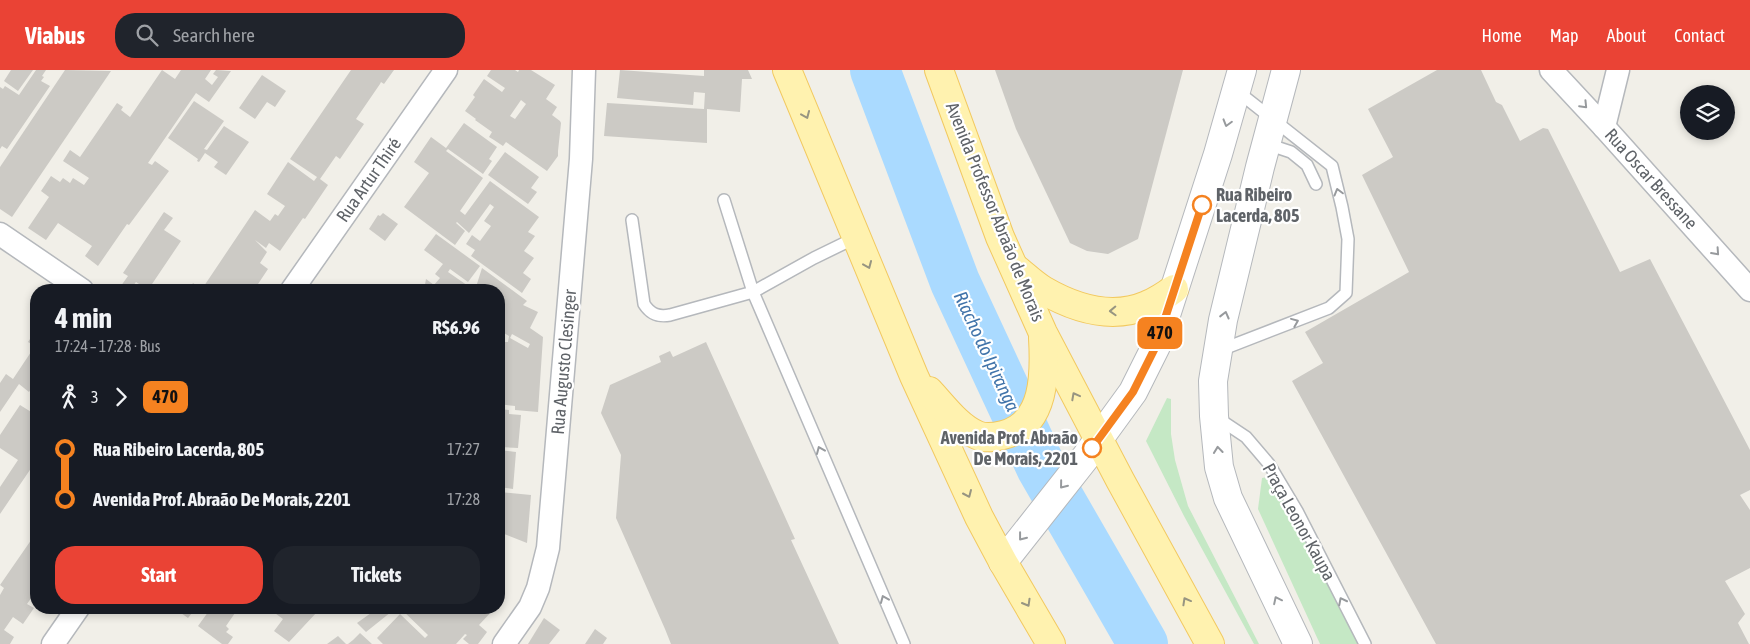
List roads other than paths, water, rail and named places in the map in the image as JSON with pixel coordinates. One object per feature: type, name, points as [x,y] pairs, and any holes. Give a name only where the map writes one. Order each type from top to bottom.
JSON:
[{"type":"main road","points":[[788,70],[914,376],[979,517],[1050,644]]},
{"type":"main road","name":"Avenida Professor Abraão de Morais","points":[[939,70],[1000,237],[1092,448],[1120,480],[1210,644]]},
{"type":"main road","points":[[1013,266],[1041,289],[1068,302],[1093,310],[1125,311],[1147,305],[1174,289]]},
{"type":"main road","points":[[914,376],[960,423],[978,436],[990,438],[1007,434],[1018,429],[1032,415],[1041,394],[1045,363],[1043,333]]},
{"type":"street","name":"Rua Artur Thiré","points":[[296,284],[446,70]]},
{"type":"street","points":[[1286,70],[1217,352],[1213,380],[1214,416],[1220,467],[1228,498],[1298,644]]},
{"type":"street","name":"Rua Oscar Bressane","points":[[1551,70],[1604,126],[1750,290]]},
{"type":"street","points":[[1604,126],[1618,70]]},
{"type":"street","name":"Rua Augusto Clesinger","points":[[504,644],[530,607],[538,588],[548,548],[581,159],[581,72]]},
{"type":"street","points":[[1003,562],[1092,448],[1137,384],[1156,346],[1218,154],[1239,80]]},
{"type":"street","points":[[0,234],[73,284]]},
{"type":"street","points":[[53,644],[74,614]]},
{"type":"lane","points":[[951,70],[957,118]]},
{"type":"lane","points":[[1239,80],[1270,132],[1307,165],[1316,184]]},
{"type":"lane","points":[[1217,352],[1330,308],[1346,293],[1348,239],[1332,166],[1270,132]]},
{"type":"lane","points":[[724,200],[753,292],[904,644]]},
{"type":"lane","points":[[632,220],[644,304],[654,315],[663,316],[753,292],[806,262],[857,237]]},
{"type":"lane","name":"Praça Leonor Kaupa","points":[[1214,416],[1246,438],[1269,464],[1297,512],[1364,644]]},
{"type":"waterway","name":"Riacho do Ipiranga","points":[[875,70],[955,282],[1041,467],[1143,644]]},
{"type":"place","name":"Rua Ribeiro Lacerda, 805","points":[[1202,205]]},
{"type":"place","name":"Avenida Prof. Abraão De Morais, 2201","points":[[1092,448]]}]
